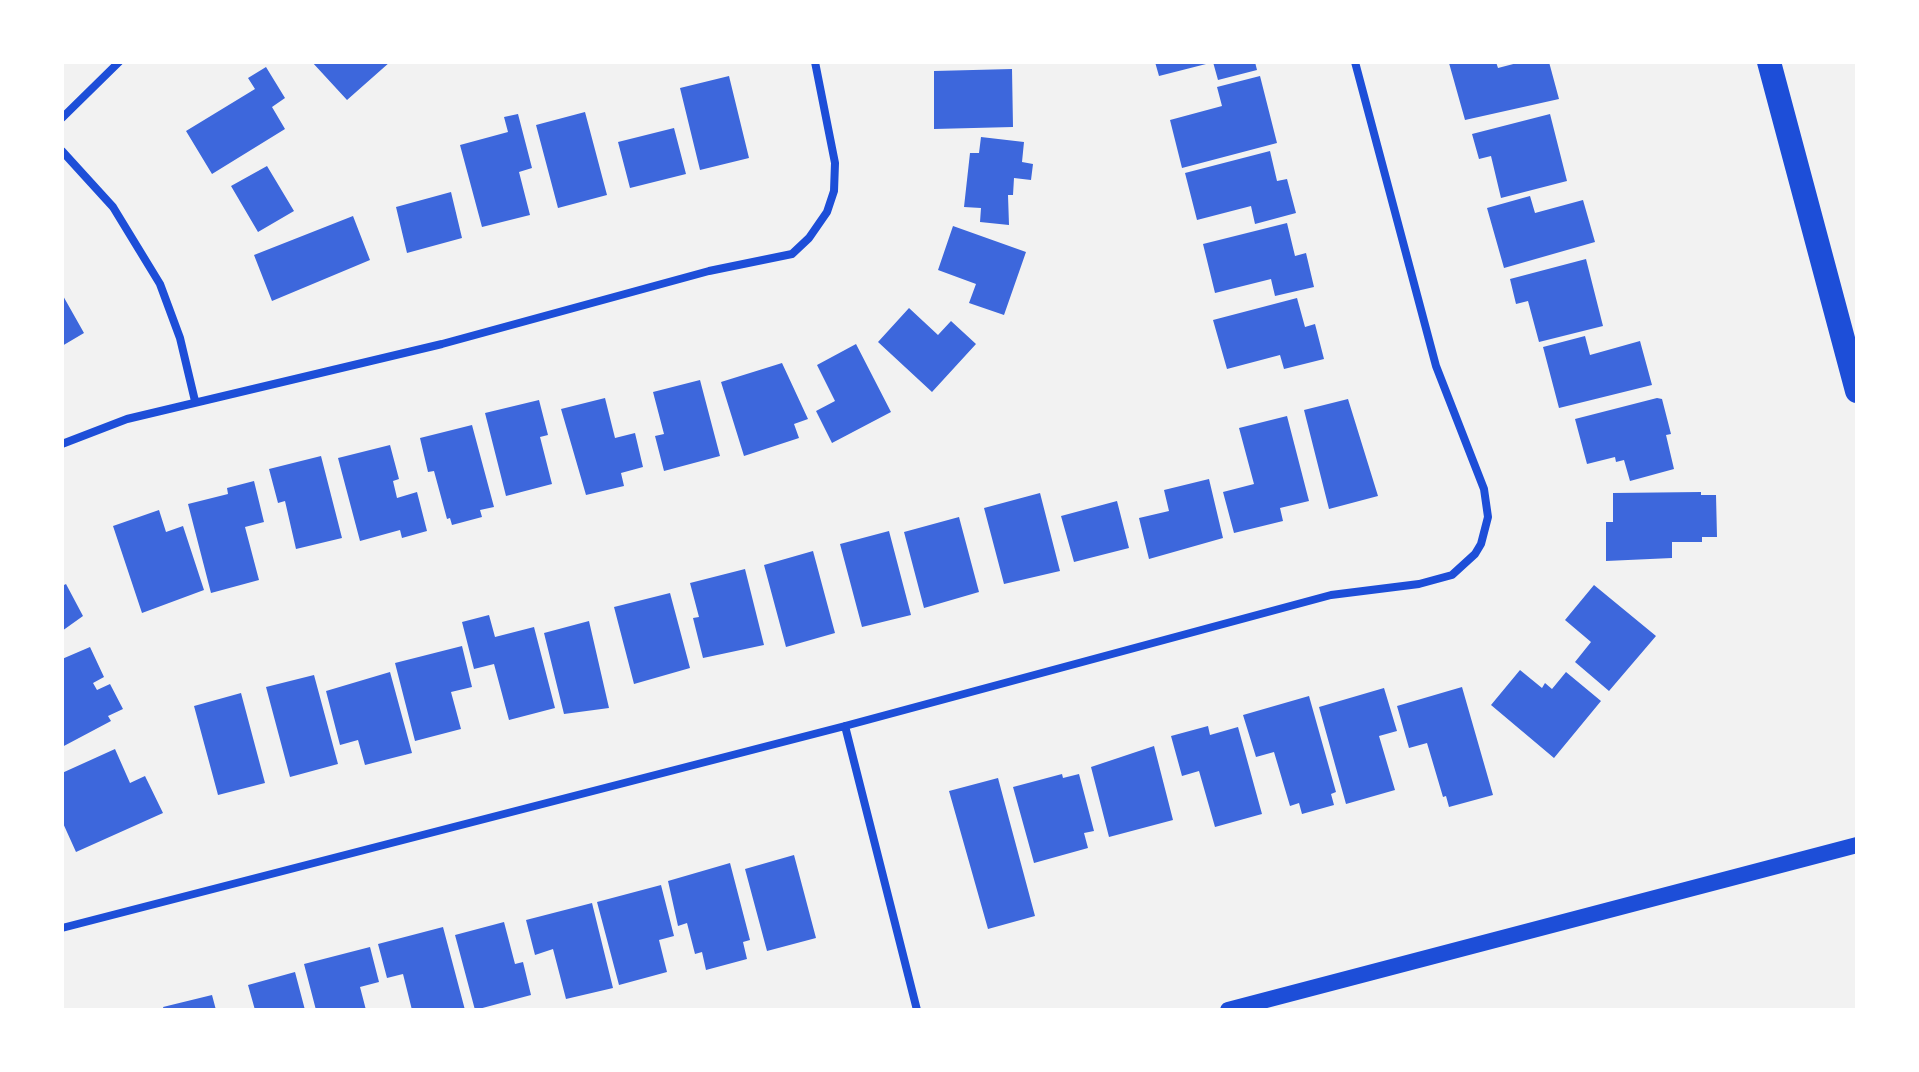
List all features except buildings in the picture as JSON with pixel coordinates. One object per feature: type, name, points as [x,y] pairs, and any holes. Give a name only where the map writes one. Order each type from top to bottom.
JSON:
[{"type":"highway","points":[[1769,62],[1857,391]]},
{"type":"main road","points":[[1228,1010],[1857,845]]},
{"type":"street","points":[[62,118],[119,62]]},
{"type":"street","points":[[62,444],[93,429],[195,401],[442,344],[709,271],[792,254],[809,238],[827,212],[834,191],[835,163],[815,62]]},
{"type":"street","points":[[62,928],[845,726],[1331,595],[1419,584],[1452,575],[1475,554],[1488,517],[1484,489],[1436,366],[1355,62]]},
{"type":"street","points":[[62,151],[113,207],[160,284],[180,338],[195,401]]},
{"type":"street","points":[[845,726],[917,1010]]}]
